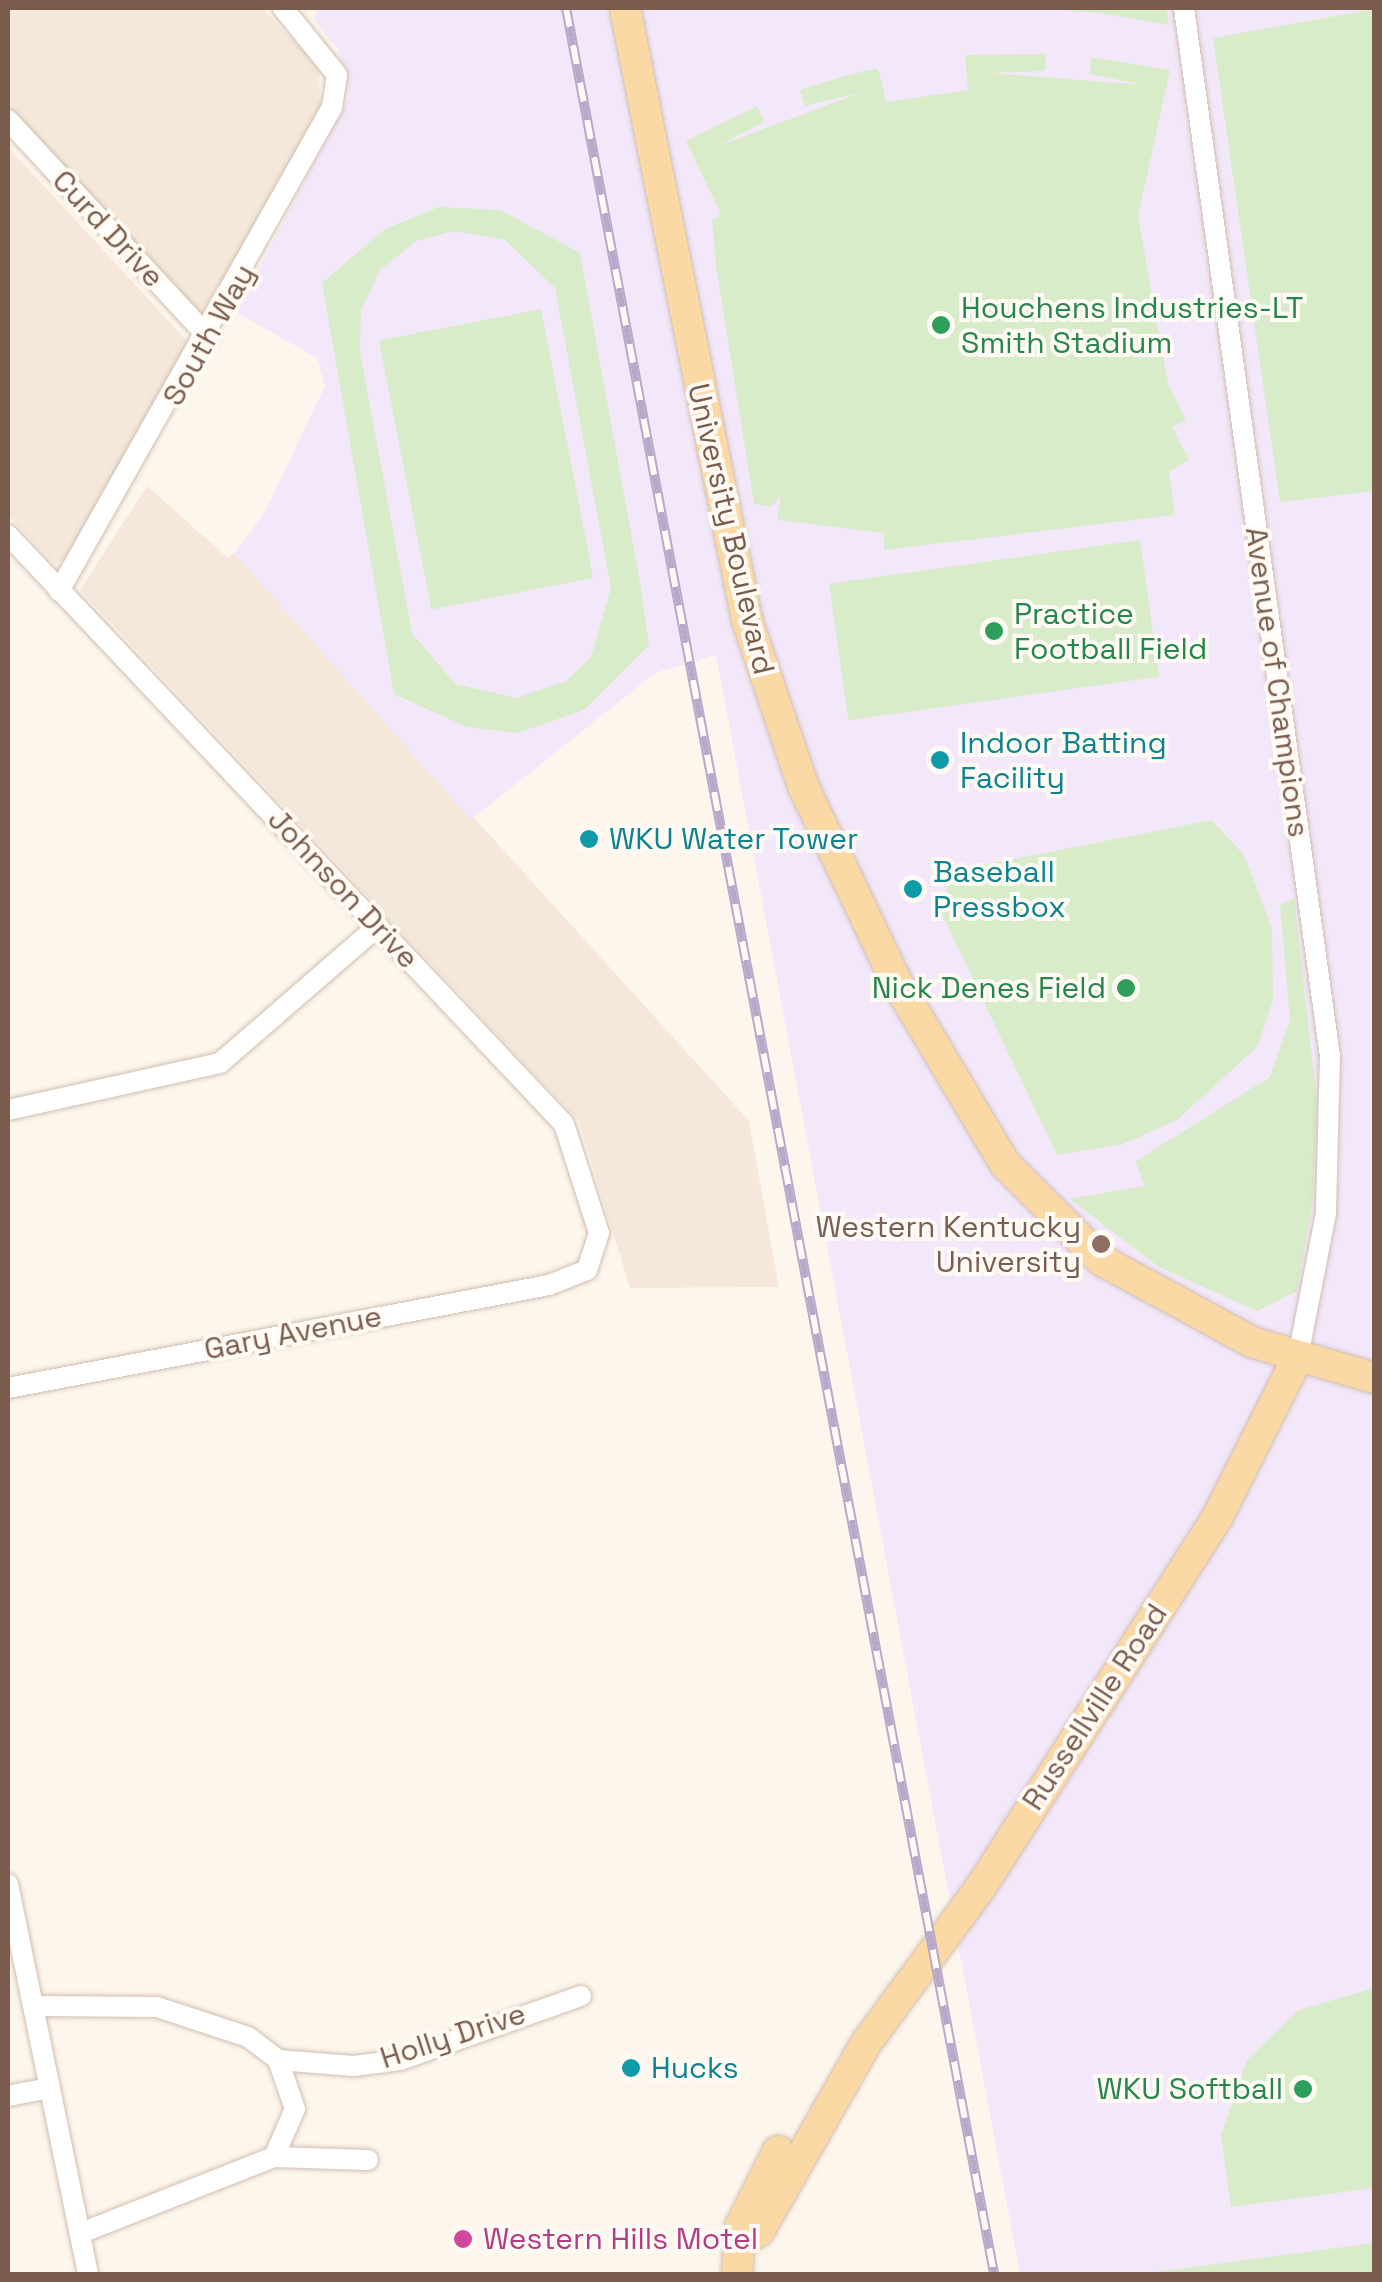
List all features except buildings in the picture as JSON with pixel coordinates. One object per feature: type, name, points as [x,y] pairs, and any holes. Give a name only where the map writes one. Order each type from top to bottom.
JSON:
[{"type":"main road","name":"University Boulevard","points":[[624,8],[747,620],[793,761],[858,909],[976,1121],[1049,1214],[1153,1295],[1298,1357],[1374,1378]]},
{"type":"main road","name":"Russellville Road","points":[[737,2274],[744,2240],[758,2231],[867,2042],[981,1887],[1218,1516],[1298,1357]]},
{"type":"street","name":"South Way","points":[[60,591],[208,338],[326,122],[334,71],[283,8]]},
{"type":"street","name":"Avenue of Champions","points":[[1184,8],[1330,1056],[1326,1213],[1298,1357]]},
{"type":"street","name":"Curd Drive","points":[[8,120],[208,338]]},
{"type":"street","name":"Johnson Drive","points":[[8,535],[378,926],[574,1140],[599,1233],[592,1264],[578,1274]]},
{"type":"street","points":[[8,1110],[166,1082],[220,1063],[378,926]]},
{"type":"street","name":"Gary Avenue","points":[[8,1388],[578,1274]]},
{"type":"street","points":[[8,1884],[37,2006],[49,2088],[88,2274]]},
{"type":"street","name":"Holly Drive","points":[[278,2060],[400,2060],[581,1996]]},
{"type":"street","points":[[37,2006],[178,2012],[248,2037],[278,2060],[295,2110],[274,2157]]},
{"type":"street","points":[[8,2096],[49,2088]]},
{"type":"street","points":[[80,2233],[274,2157],[368,2160]]},
{"type":"shaded area","points":[[8,8],[262,8],[319,67],[320,114],[207,319],[8,111]]},
{"type":"shaded area","name":"Western Kentucky University","points":[[319,8],[1374,8],[1374,2274],[1020,2274],[716,655],[655,673],[471,820],[234,553],[264,514],[325,386],[317,358],[236,312],[349,97],[338,49],[313,19]]},
{"type":"shaded area","points":[[8,147],[189,343],[66,559],[54,564],[8,515]]},
{"type":"shaded area","points":[[147,486],[228,558],[234,553],[749,1121],[779,1287],[630,1288],[579,1121],[80,590]]},
{"type":"green space","points":[[1036,8],[1166,8],[1169,25],[1100,13]]},
{"type":"green space","points":[[1374,9],[1374,491],[1280,502],[1213,38]]},
{"type":"green space","name":"Houchens Industries-LT Smith Stadium","points":[[1046,54],[1045,71],[990,73],[1143,85],[1090,74],[1091,57],[1170,70],[1138,216],[1168,384],[1186,420],[1172,427],[1189,460],[1169,471],[1175,515],[884,550],[884,533],[777,520],[781,496],[771,507],[754,504],[716,266],[712,220],[721,214],[686,141],[757,106],[764,122],[715,147],[860,93],[805,106],[800,90],[878,68],[886,102],[968,90],[965,55]]},
{"type":"green space","points":[[439,207],[500,210],[580,253],[649,645],[584,710],[518,733],[467,727],[394,694],[322,283],[385,229]],"holes":[[[454,231],[505,240],[555,288],[611,588],[591,657],[566,681],[516,698],[455,684],[412,633],[360,352],[361,311],[380,270],[417,241]]]},
{"type":"green space","points":[[541,309],[593,578],[431,609],[379,340]]},
{"type":"green space","name":"Practice Football Field","points":[[1140,540],[1159,677],[848,720],[829,584]]},
{"type":"green space","name":"Nick Denes Field","points":[[1212,820],[1244,855],[1272,928],[1273,999],[1258,1046],[1177,1120],[1123,1144],[1057,1155],[938,906],[957,870]]},
{"type":"green space","points":[[1294,898],[1317,1102],[1313,1199],[1297,1291],[1257,1311],[1159,1267],[1070,1199],[1144,1186],[1136,1161],[1270,1077],[1290,1019],[1280,905]]},
{"type":"green space","name":"WKU Softball","points":[[1374,1988],[1374,2188],[1231,2207],[1221,2135],[1247,2060],[1299,2010]]},
{"type":"green space","points":[[1374,2243],[1374,2274],[1140,2274]]},
{"type":"railway","points":[[566,8],[994,2274]]},
{"type":"place","name":"Houchens Industries-LT Smith Stadium","points":[[941,325]]},
{"type":"place","name":"Practice Football Field","points":[[994,631]]},
{"type":"place","name":"Indoor Batting Facility","points":[[940,760]]},
{"type":"place","name":"WKU Water Tower","points":[[589,839]]},
{"type":"place","name":"Baseball Pressbox","points":[[913,889]]},
{"type":"place","name":"Nick Denes Field","points":[[1126,988]]},
{"type":"place","name":"Western Kentucky University","points":[[1101,1244]]},
{"type":"place","name":"Hucks","points":[[631,2068]]},
{"type":"place","name":"WKU Softball","points":[[1303,2089]]},
{"type":"place","name":"Western Hills Motel","points":[[463,2239]]}]
